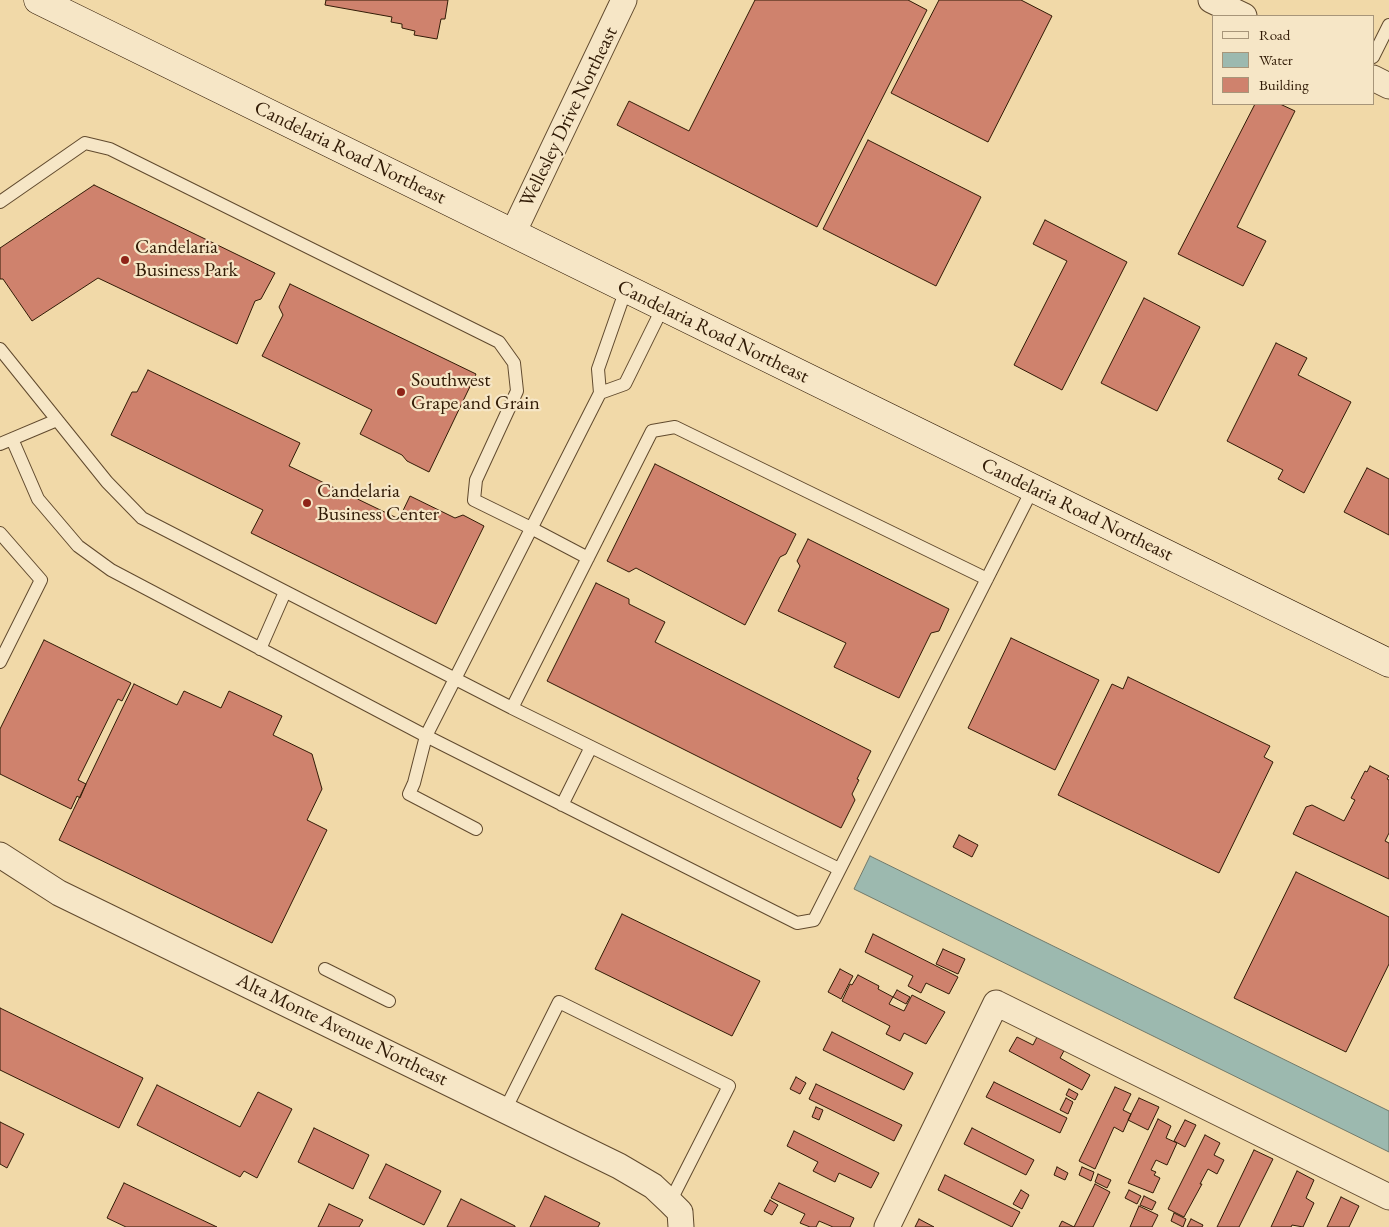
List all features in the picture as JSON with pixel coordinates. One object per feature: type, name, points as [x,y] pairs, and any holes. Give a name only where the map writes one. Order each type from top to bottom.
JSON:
[{"type":"main road","name":"Candelaria Road Northeast","points":[[54,4],[626,289],[1389,663]]},
{"type":"street","name":"Wellesley Drive Northeast","points":[[513,233],[624,0]]},
{"type":"street","points":[[1211,0],[1242,15]]},
{"type":"street","points":[[1374,78],[1389,86]]},
{"type":"street","name":"Alta Monte Avenue Northeast","points":[[0,855],[59,892],[619,1166],[652,1186],[677,1214]]},
{"type":"street","points":[[887,1227],[996,1003],[1389,1197]]},
{"type":"lane","points":[[1374,55],[1389,24]]},
{"type":"lane","points":[[0,202],[85,142],[110,149],[499,342],[514,363],[517,391],[476,480],[474,500],[588,558]]},
{"type":"lane","points":[[476,828],[409,794],[414,783],[426,736],[600,393],[598,369],[626,289]]},
{"type":"lane","points":[[600,393],[625,384],[663,307]]},
{"type":"lane","points":[[0,349],[107,482],[142,518],[454,679],[839,869]]},
{"type":"lane","points":[[0,444],[57,420]]},
{"type":"lane","points":[[512,708],[652,431],[675,427],[987,579]]},
{"type":"lane","points":[[12,439],[38,499],[78,546],[111,570],[426,736],[797,923],[814,920],[1033,488]]},
{"type":"lane","points":[[0,533],[41,580],[0,662]]},
{"type":"lane","points":[[260,649],[285,592]]},
{"type":"lane","points":[[562,805],[591,747]]},
{"type":"lane","points":[[325,969],[390,1000]]},
{"type":"lane","points":[[505,1110],[559,1002],[729,1086],[677,1214]]},
{"type":"water","points":[[870,856],[1389,1111],[1389,1152],[854,889]]},
{"type":"building","points":[[326,0],[448,0],[445,19],[441,19],[437,39],[414,35],[415,31],[402,28],[402,24],[391,22],[392,17],[325,5]]},
{"type":"building","points":[[755,0],[908,0],[927,10],[817,227],[617,125],[629,101],[689,131]]},
{"type":"building","points":[[939,0],[1021,0],[1052,16],[988,142],[891,93]]},
{"type":"building","points":[[1254,105],[1282,105],[1295,111],[1237,227],[1266,241],[1243,286],[1178,254]]},
{"type":"building","points":[[868,140],[981,197],[936,286],[823,229]]},
{"type":"building","name":"Candelaria Business Park","points":[[94,185],[275,273],[261,299],[255,301],[237,344],[98,278],[32,321],[3,279],[0,279],[0,248]]},
{"type":"building","points":[[1045,220],[1127,262],[1062,390],[1014,365],[1067,261],[1033,244]]},
{"type":"building","name":"Southwest Grape and Grain","points":[[290,284],[476,374],[429,472],[407,461],[402,455],[360,434],[372,410],[262,356],[283,315],[279,307]]},
{"type":"building","points":[[1144,298],[1200,327],[1157,411],[1101,383]]},
{"type":"building","points":[[1276,343],[1307,358],[1298,375],[1351,402],[1304,493],[1278,479],[1283,470],[1227,441]]},
{"type":"building","name":"Candelaria Business Center","points":[[148,370],[300,443],[289,466],[399,519],[410,496],[455,518],[463,515],[484,526],[436,624],[251,533],[263,510],[111,435],[132,392],[137,392]]},
{"type":"building","points":[[655,464],[796,534],[786,554],[780,557],[745,625],[636,568],[629,572],[607,561]]},
{"type":"building","points":[[1367,468],[1389,479],[1389,535],[1344,512]]},
{"type":"building","points":[[808,539],[949,609],[939,631],[931,633],[899,698],[834,667],[846,643],[778,611],[800,566],[797,561]]},
{"type":"building","points":[[596,583],[629,599],[629,604],[665,622],[655,642],[871,751],[852,794],[855,800],[841,828],[547,681]]},
{"type":"building","points":[[1011,638],[1099,680],[1055,770],[968,728]]},
{"type":"building","points":[[44,640],[131,683],[122,701],[118,699],[78,780],[86,784],[80,798],[77,796],[71,809],[0,774],[0,729]]},
{"type":"building","points":[[1128,677],[1270,746],[1264,757],[1273,762],[1219,873],[1058,795],[1112,684],[1123,689]]},
{"type":"building","points":[[134,684],[177,705],[184,691],[221,708],[229,691],[282,716],[273,735],[312,754],[322,789],[307,820],[327,830],[272,943],[59,840]]},
{"type":"building","points":[[1370,766],[1389,776],[1387,779],[1389,780],[1389,833],[1385,841],[1389,843],[1389,879],[1293,834],[1306,807],[1312,805],[1344,821],[1355,800],[1351,798],[1365,771],[1367,772]]},
{"type":"building","points":[[959,835],[978,845],[972,857],[953,847]]},
{"type":"building","points":[[1296,872],[1389,917],[1389,964],[1346,1052],[1234,998]]},
{"type":"building","points":[[622,914],[760,981],[732,1036],[595,969]]},
{"type":"building","points":[[873,934],[958,977],[949,994],[926,983],[921,993],[908,986],[913,976],[865,952]]},
{"type":"building","points":[[943,949],[965,959],[958,974],[936,964]]},
{"type":"building","points":[[840,969],[853,976],[841,999],[828,992]]},
{"type":"building","points":[[858,975],[879,986],[878,989],[893,997],[889,1004],[904,1011],[912,995],[945,1012],[926,1044],[904,1033],[900,1041],[886,1034],[890,1026],[842,1001],[850,984],[852,985]]},
{"type":"building","points":[[897,990],[910,997],[906,1004],[893,997]]},
{"type":"building","points":[[0,1008],[143,1078],[119,1128],[0,1070]]},
{"type":"building","points":[[832,1032],[913,1073],[904,1090],[823,1050]]},
{"type":"building","points":[[1038,1035],[1065,1049],[1060,1058],[1090,1075],[1082,1090],[1009,1051],[1017,1037],[1033,1045]]},
{"type":"building","points":[[796,1077],[806,1083],[800,1094],[790,1089]]},
{"type":"building","points":[[994,1082],[1067,1118],[1060,1133],[986,1097]]},
{"type":"building","points":[[816,1084],[902,1125],[894,1141],[809,1099]]},
{"type":"building","points":[[157,1085],[240,1127],[258,1092],[292,1109],[257,1178],[244,1171],[240,1177],[137,1125]]},
{"type":"building","points":[[1115,1087],[1131,1094],[1123,1110],[1131,1114],[1123,1132],[1114,1127],[1095,1169],[1079,1161]]},
{"type":"building","points":[[1069,1089],[1078,1094],[1075,1100],[1066,1095]]},
{"type":"building","points":[[1066,1098],[1073,1102],[1068,1114],[1060,1110]]},
{"type":"building","points":[[1139,1098],[1159,1107],[1148,1130],[1128,1120]]},
{"type":"building","points":[[816,1107],[823,1110],[819,1120],[812,1117]]},
{"type":"building","points":[[1158,1119],[1171,1126],[1166,1138],[1177,1143],[1167,1165],[1156,1160],[1151,1170],[1156,1172],[1154,1175],[1160,1178],[1153,1193],[1128,1183]]},
{"type":"building","points":[[1185,1120],[1196,1125],[1185,1147],[1174,1141]]},
{"type":"building","points":[[0,1122],[24,1134],[7,1168],[0,1164]]},
{"type":"building","points":[[314,1128],[369,1155],[353,1189],[298,1162]]},
{"type":"building","points":[[972,1128],[1034,1160],[1026,1175],[964,1144]]},
{"type":"building","points":[[794,1131],[879,1173],[871,1188],[839,1173],[835,1182],[813,1171],[818,1162],[787,1146]]},
{"type":"building","points":[[1205,1135],[1220,1143],[1214,1155],[1224,1160],[1217,1174],[1208,1169],[1184,1217],[1168,1209]]},
{"type":"building","points":[[1254,1150],[1273,1159],[1239,1227],[1217,1227]]},
{"type":"building","points":[[386,1164],[441,1191],[424,1225],[369,1198]]},
{"type":"building","points":[[1057,1167],[1068,1173],[1065,1180],[1054,1175]]},
{"type":"building","points":[[1082,1167],[1094,1172],[1091,1181],[1079,1175]]},
{"type":"building","points":[[1297,1171],[1314,1180],[1306,1198],[1314,1203],[1303,1227],[1292,1225],[1291,1227],[1271,1227]]},
{"type":"building","points":[[1098,1174],[1111,1180],[1107,1188],[1095,1182]]},
{"type":"building","points":[[945,1175],[1020,1212],[1012,1227],[938,1190]]},
{"type":"building","points":[[124,1183],[217,1227],[126,1227],[107,1218]]},
{"type":"building","points":[[779,1183],[854,1218],[850,1227],[833,1227],[819,1221],[816,1227],[800,1223],[805,1214],[771,1198]]},
{"type":"building","points":[[1095,1184],[1110,1192],[1093,1227],[1074,1227]]},
{"type":"building","points":[[1021,1190],[1029,1195],[1022,1209],[1013,1204]]},
{"type":"building","points":[[1129,1190],[1141,1196],[1137,1204],[1125,1198]]},
{"type":"building","points":[[545,1196],[600,1223],[598,1227],[530,1227]]},
{"type":"building","points":[[1144,1196],[1156,1202],[1152,1210],[1140,1205]]},
{"type":"building","points":[[1341,1197],[1359,1206],[1349,1227],[1327,1227]]},
{"type":"building","points":[[461,1199],[515,1226],[515,1227],[447,1227]]},
{"type":"building","points":[[770,1200],[778,1205],[772,1215],[764,1211]]},
{"type":"building","points":[[329,1204],[363,1220],[359,1227],[318,1227]]},
{"type":"building","points":[[1139,1206],[1158,1215],[1152,1227],[1130,1227]]},
{"type":"building","points":[[1174,1213],[1186,1219],[1183,1227],[1171,1221]]},
{"type":"building","points":[[919,1219],[934,1227],[915,1227]]},
{"type":"building","points":[[1191,1219],[1203,1225],[1202,1227],[1187,1227]]},
{"type":"building","points":[[1062,1221],[1074,1227],[1059,1227]]},
{"type":"place","name":"Candelaria Business Park","points":[[125,260]]},
{"type":"place","name":"Southwest Grape and Grain","points":[[401,392]]},
{"type":"place","name":"Candelaria Business Center","points":[[307,503]]}]
